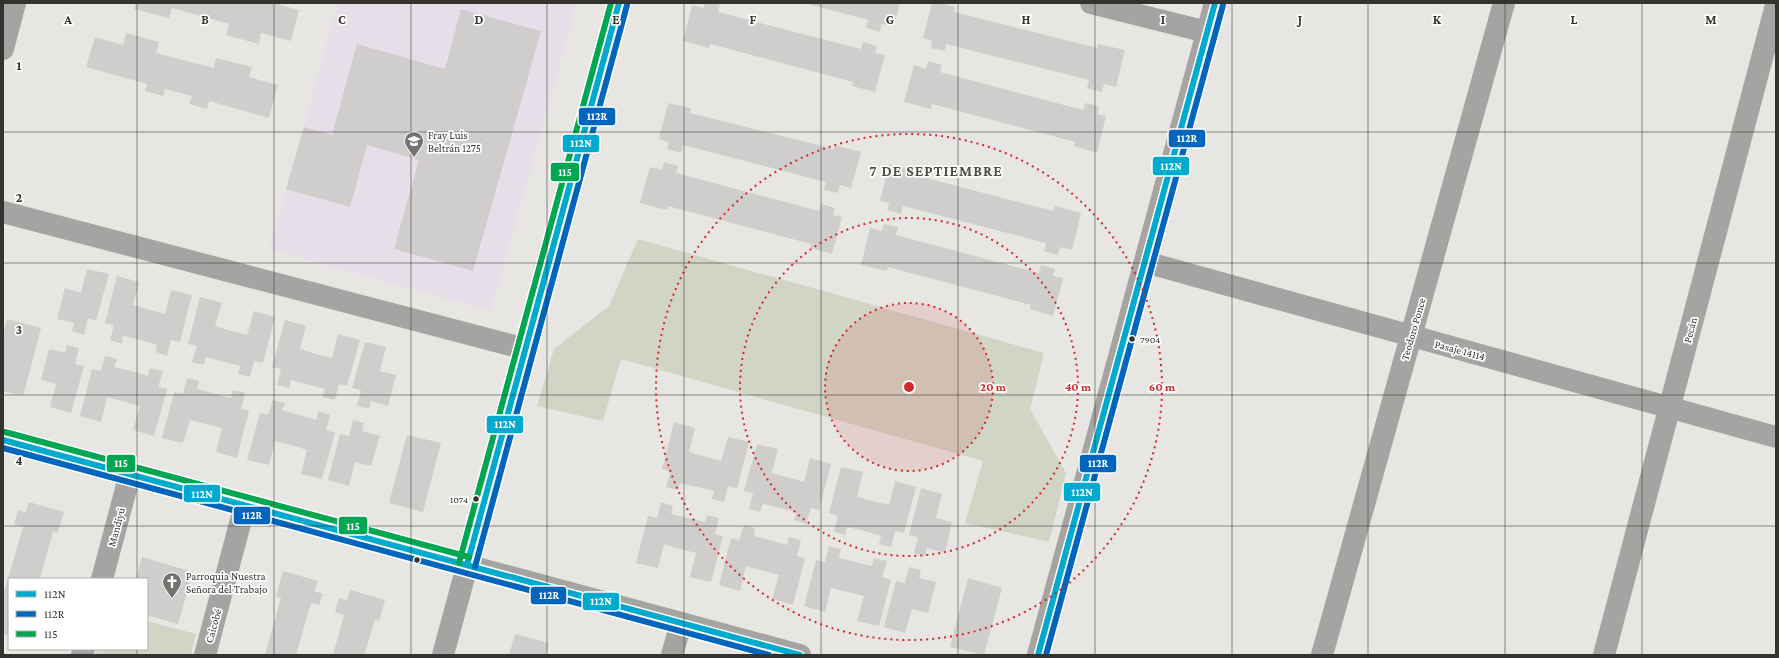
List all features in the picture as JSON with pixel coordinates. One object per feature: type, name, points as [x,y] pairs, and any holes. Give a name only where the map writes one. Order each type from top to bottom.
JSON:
[{"type":"street","points":[[3,49],[15,3]]},
{"type":"street","points":[[443,655],[619,3]]},
{"type":"street","points":[[1091,3],[1207,32]]},
{"type":"street","points":[[1038,655],[1215,3]]},
{"type":"street","name":"Teodoro Ponce","points":[[1322,655],[1504,3]]},
{"type":"street","name":"Pecán","points":[[1604,655],[1776,5]]},
{"type":"street","points":[[3,212],[526,349]]},
{"type":"street","name":"Pasaje 14114","points":[[1145,262],[1776,436]]},
{"type":"street","points":[[3,440],[799,655]]},
{"type":"street","name":"Mandiyú","points":[[102,578],[130,474]]},
{"type":"street","name":"Caicobé","points":[[205,655],[245,505]]},
{"type":"street","points":[[672,655],[681,623]]},
{"type":"shaded area","name":"Fray Luis Beltrán 1275","points":[[338,3],[577,3],[491,311],[269,249]]},
{"type":"green space","points":[[638,239],[1044,353],[1030,409],[1066,473],[1049,542],[965,523],[983,461],[621,359],[603,421],[537,406],[554,349],[609,306]]},
{"type":"green space","points":[[148,621],[196,634],[191,655],[96,655],[97,650],[148,650]]},
{"type":"building","points":[[136,3],[273,3],[299,10],[291,41],[261,33],[259,44],[226,35],[229,24],[172,8],[169,18],[134,9]]},
{"type":"building","points":[[705,3],[720,4],[718,12],[861,49],[863,42],[877,46],[875,53],[885,55],[875,92],[852,86],[853,82],[710,44],[709,48],[683,41],[692,5],[704,8]]},
{"type":"building","points":[[804,3],[900,3],[894,26],[882,24],[880,32],[866,28],[868,20]]},
{"type":"building","points":[[932,3],[940,3],[955,7],[954,12],[1097,48],[1098,44],[1125,50],[1116,87],[1104,84],[1102,92],[1087,88],[1089,80],[946,44],[945,51],[931,48],[932,41],[923,38]]},
{"type":"building","points":[[461,9],[541,31],[473,271],[394,249],[419,160],[367,145],[350,207],[286,189],[304,127],[332,135],[357,44],[445,69]]},
{"type":"building","points":[[126,33],[159,42],[156,53],[214,68],[216,58],[252,67],[249,77],[278,85],[269,118],[209,101],[207,109],[189,104],[192,96],[165,89],[163,96],[145,91],[147,84],[86,67],[95,37],[123,45]]},
{"type":"building","points":[[928,61],[942,65],[940,72],[1083,110],[1085,103],[1099,106],[1097,114],[1106,116],[1097,153],[1074,146],[1075,142],[932,104],[931,109],[904,102],[914,65],[926,69]]},
{"type":"building","points":[[668,103],[691,108],[690,113],[834,149],[834,145],[861,152],[851,188],[840,185],[838,193],[824,190],[826,182],[683,145],[681,153],[667,149],[669,142],[659,139]]},
{"type":"building","points":[[664,162],[678,166],[676,173],[819,211],[821,204],[835,208],[833,215],[842,217],[832,254],[810,248],[811,244],[668,206],[667,210],[640,203],[650,167],[662,170]]},
{"type":"building","points":[[889,164],[912,170],[911,174],[1053,211],[1055,206],[1081,213],[1072,250],[1060,247],[1058,255],[1044,251],[1046,243],[903,206],[901,214],[887,210],[889,203],[880,201]]},
{"type":"building","points":[[884,224],[898,227],[896,235],[1039,273],[1041,265],[1055,269],[1053,276],[1063,278],[1053,316],[1030,309],[1031,305],[888,267],[887,271],[861,265],[870,228],[882,231]]},
{"type":"building","points":[[87,269],[109,274],[96,321],[88,318],[84,335],[72,331],[74,323],[57,319],[65,288],[81,293]]},
{"type":"building","points":[[117,276],[139,282],[133,305],[165,314],[171,290],[192,295],[180,342],[171,340],[167,356],[156,352],[157,345],[141,340],[123,336],[122,344],[110,340],[114,325],[105,323]]},
{"type":"building","points":[[200,297],[222,303],[215,326],[231,331],[247,335],[254,311],[275,317],[263,363],[254,361],[250,377],[238,374],[240,366],[206,357],[204,365],[192,362],[197,346],[188,344]]},
{"type":"building","points":[[7,319],[41,328],[23,396],[3,391],[3,335]]},
{"type":"building","points":[[285,320],[306,326],[300,349],[316,354],[332,358],[338,334],[360,340],[347,386],[339,384],[335,400],[322,397],[325,389],[291,380],[289,388],[277,385],[281,369],[272,367]]},
{"type":"building","points":[[365,342],[386,347],[380,371],[396,375],[388,406],[371,401],[369,409],[357,406],[361,390],[352,388]]},
{"type":"building","points":[[67,345],[79,348],[75,364],[84,366],[71,413],[50,407],[56,384],[41,380],[49,349],[65,353]]},
{"type":"building","points":[[105,356],[117,359],[114,367],[148,376],[150,368],[163,371],[158,387],[167,389],[154,436],[133,430],[140,406],[107,397],[101,422],[80,416],[92,369],[101,371]]},
{"type":"building","points":[[187,378],[199,381],[197,389],[231,398],[233,390],[245,393],[241,409],[249,411],[237,458],[216,452],[222,428],[190,420],[183,443],[162,438],[174,392],[183,394]]},
{"type":"building","points":[[273,400],[285,403],[282,410],[316,420],[318,411],[330,415],[326,430],[335,433],[322,479],[301,474],[307,450],[291,445],[275,441],[269,465],[247,460],[260,413],[268,415]]},
{"type":"building","points":[[353,420],[364,423],[362,431],[380,436],[371,466],[355,462],[349,486],[328,480],[340,434],[349,436]]},
{"type":"building","points":[[674,422],[695,428],[689,452],[721,461],[728,437],[749,442],[737,489],[728,486],[724,502],[712,499],[714,491],[680,483],[678,490],[666,487],[671,471],[662,469]]},
{"type":"building","points":[[407,435],[441,443],[423,512],[389,503]]},
{"type":"building","points":[[757,444],[778,449],[772,473],[804,482],[810,458],[831,464],[819,510],[811,508],[806,524],[794,520],[796,512],[763,504],[760,512],[749,509],[753,493],[744,491]]},
{"type":"building","points":[[841,467],[863,472],[857,497],[889,505],[895,481],[916,487],[904,533],[895,531],[891,547],[879,544],[881,536],[865,531],[847,527],[845,535],[834,532],[838,516],[829,513]]},
{"type":"building","points":[[921,488],[942,494],[936,518],[952,522],[945,553],[927,548],[925,556],[914,553],[918,537],[909,535]]},
{"type":"building","points":[[29,502],[64,512],[58,533],[53,532],[40,578],[8,578],[23,527],[14,524],[18,510],[26,512]]},
{"type":"building","points":[[661,502],[673,506],[671,514],[705,522],[707,515],[719,518],[715,534],[723,536],[711,582],[690,577],[696,553],[664,544],[658,568],[636,563],[648,516],[657,518]]},
{"type":"building","points":[[744,525],[755,528],[754,536],[787,545],[789,537],[801,540],[797,556],[805,558],[793,605],[772,599],[779,575],[746,566],[740,591],[719,585],[731,538],[739,540]]},
{"type":"building","points":[[829,546],[841,549],[839,558],[872,566],[874,558],[887,561],[882,577],[891,580],[879,626],[857,621],[864,596],[831,588],[825,612],[804,606],[816,560],[825,562]]},
{"type":"building","points":[[142,557],[193,572],[178,624],[148,615],[148,578],[136,578]]},
{"type":"building","points":[[909,567],[921,570],[919,578],[936,582],[928,613],[912,609],[905,633],[884,627],[896,581],[905,583]]},
{"type":"building","points":[[283,571],[318,581],[314,591],[323,594],[319,605],[311,603],[296,655],[265,655],[281,598],[276,596]]},
{"type":"building","points":[[968,578],[1002,588],[984,655],[950,647]]},
{"type":"building","points":[[8,579],[8,636],[3,634],[3,596]]},
{"type":"building","points":[[350,590],[385,600],[379,621],[375,620],[364,655],[333,655],[344,615],[335,612],[339,598],[347,600]]},
{"type":"building","points":[[515,634],[549,643],[546,654],[549,655],[509,655]]},
{"type":"transit line","name":"115","points":[[459,563],[611,3]]},
{"type":"transit line","name":"112N","points":[[467,565],[619,3]]},
{"type":"transit line","name":"112N","points":[[1038,655],[1215,3]]},
{"type":"transit line","name":"112R","points":[[475,567],[627,5]]},
{"type":"transit line","name":"112R","points":[[1046,655],[1223,5]]},
{"type":"transit line","name":"115","points":[[5,432],[469,557]]},
{"type":"transit line","name":"112N","points":[[3,440],[800,655]]},
{"type":"transit line","name":"112R","points":[[3,448],[769,655]]},
{"type":"place","name":"Fray Luis Beltrán 1275","points":[[414,158]]},
{"type":"place","name":"7904","points":[[1132,339]]},
{"type":"place","name":"1074","points":[[476,499]]},
{"type":"place","name":"Parroquia Nuestra Señora del Trabajo","points":[[172,599]]},
{"type":"district","name":"7 DE SEPTIEMBRE","points":[[936,171]]}]
